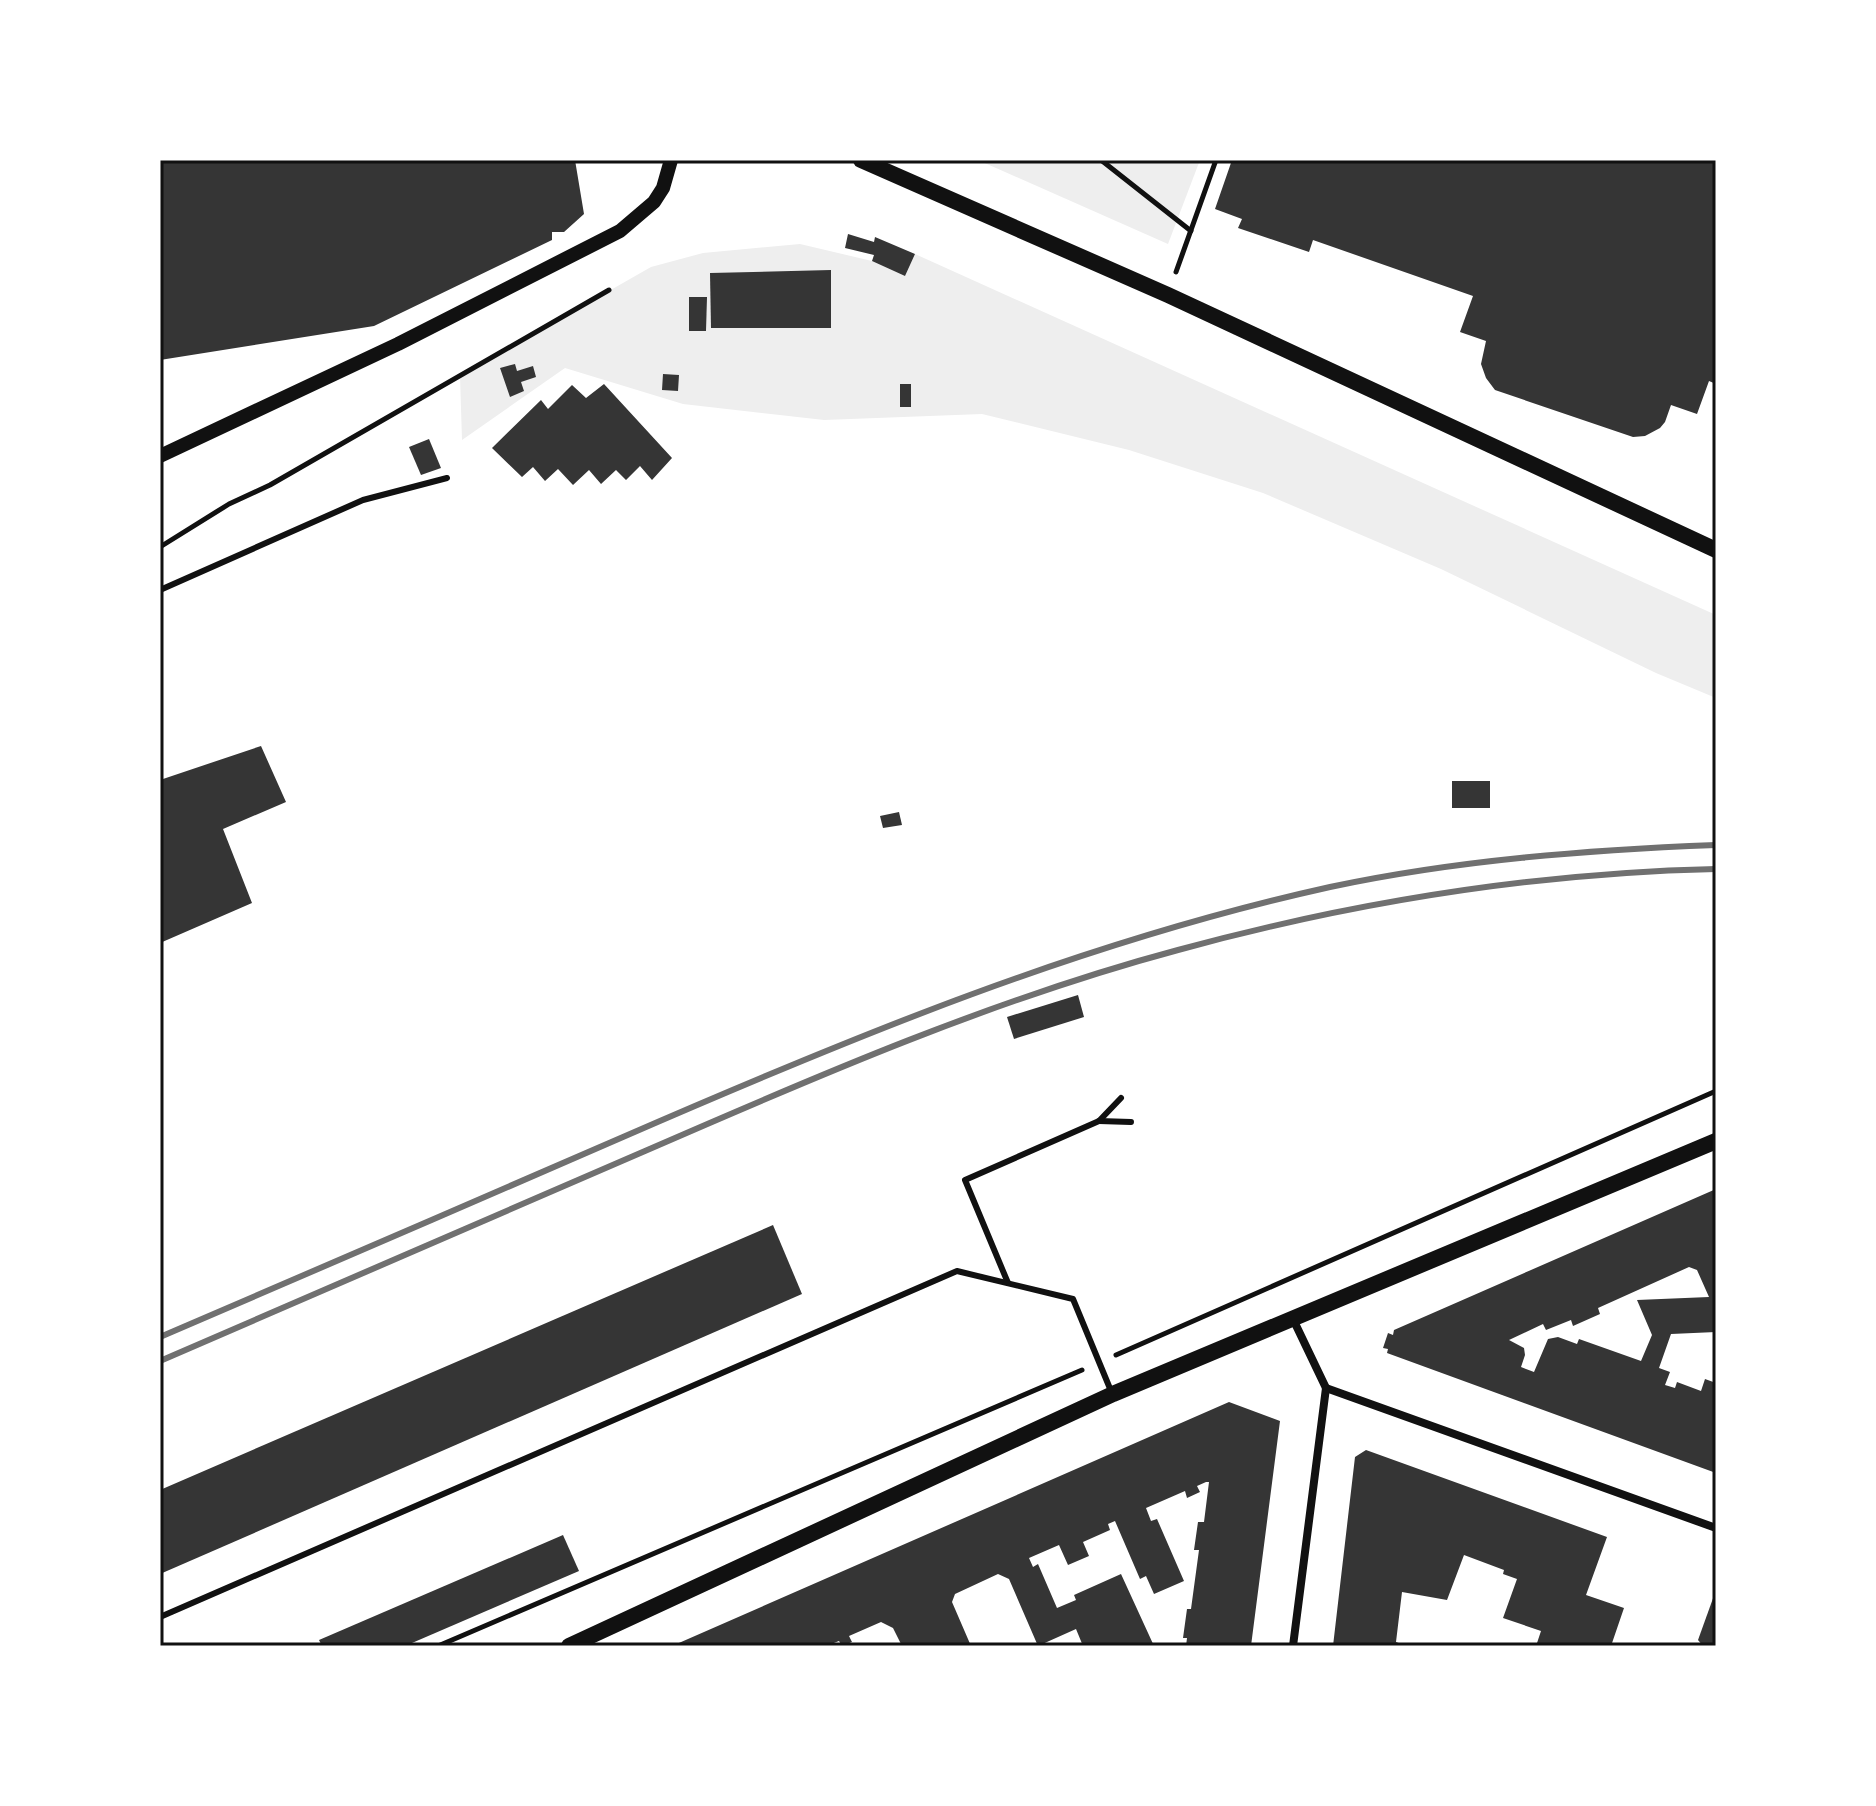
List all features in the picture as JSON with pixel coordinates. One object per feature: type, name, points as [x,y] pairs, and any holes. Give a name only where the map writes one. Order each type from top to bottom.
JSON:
[{"type":"main road","points":[[861,160],[1168,295],[1716,550]]},
{"type":"main road","points":[[569,1646],[1113,1394],[1716,1141]]},
{"type":"street","points":[[160,456],[398,344],[620,231],[654,202],[663,188],[671,160]]},
{"type":"street","points":[[1293,1318],[1326,1388],[1293,1646]]},
{"type":"street","points":[[1326,1388],[1716,1528]]},
{"type":"lane","points":[[160,590],[363,500],[447,478]]},
{"type":"lane","points":[[1008,1283],[965,1180],[1099,1121],[1121,1098]]},
{"type":"lane","points":[[1099,1121],[1131,1122]]},
{"type":"lane","points":[[160,1617],[957,1271],[1073,1299],[1113,1394]]},
{"type":"path","points":[[1101,160],[1191,231]]},
{"type":"path","points":[[1168,295],[1216,160]]},
{"type":"path","points":[[160,547],[229,504],[270,485],[609,290]]},
{"type":"shaded area","points":[[978,160],[1200,160],[1168,244]]},
{"type":"shaded area","points":[[800,244],[872,261],[905,276],[915,254],[1716,615],[1716,698],[1656,673],[1441,569],[1263,493],[1129,450],[982,414],[824,420],[683,404],[565,368],[462,440],[460,376],[651,267],[703,253]]},
{"type":"building","points":[[160,160],[575,160],[584,214],[564,232],[552,232],[552,240],[374,326],[160,360]]},
{"type":"building","points":[[1232,160],[1716,160],[1716,384],[1709,381],[1697,414],[1671,405],[1660,428],[1645,436],[1633,437],[1495,390],[1481,364],[1486,341],[1460,332],[1473,296],[1313,240],[1309,252],[1238,228],[1242,219],[1215,209]]},
{"type":"building","points":[[848,234],[874,242],[875,237],[915,254],[905,276],[872,261],[874,255],[845,248]]},
{"type":"building","points":[[831,270],[831,328],[711,328],[710,273]]},
{"type":"building","points":[[689,297],[707,297],[706,331],[689,331]]},
{"type":"building","points":[[515,364],[517,371],[533,366],[536,377],[521,382],[524,391],[510,397],[500,368]]},
{"type":"building","points":[[663,374],[679,375],[678,391],[662,390]]},
{"type":"building","points":[[604,384],[672,458],[652,480],[640,466],[626,480],[616,470],[601,484],[589,470],[573,485],[558,469],[545,481],[533,467],[522,477],[492,448],[541,400],[548,409],[572,385],[586,398]]},
{"type":"building","points":[[900,384],[911,384],[911,407],[900,407]]},
{"type":"building","points":[[429,439],[441,468],[421,475],[409,447]]},
{"type":"building","points":[[261,746],[286,802],[223,829],[252,903],[160,943],[160,780]]},
{"type":"building","points":[[1452,781],[1490,781],[1490,808],[1452,808]]},
{"type":"building","points":[[899,812],[902,825],[883,828],[880,816]]},
{"type":"building","points":[[1078,995],[1084,1017],[1014,1039],[1007,1017]]},
{"type":"building","points":[[1716,1189],[1716,1332],[1671,1334],[1659,1368],[1670,1372],[1665,1385],[1675,1388],[1677,1382],[1701,1391],[1705,1379],[1716,1383],[1716,1473],[1387,1353],[1388,1349],[1383,1348],[1388,1333],[1393,1335],[1394,1330]],"holes":[[[1689,1267],[1697,1270],[1709,1297],[1637,1300],[1652,1335],[1641,1361],[1579,1339],[1577,1344],[1558,1337],[1548,1339],[1534,1372],[1521,1367],[1524,1348],[1509,1340],[1543,1324],[1546,1330],[1571,1320],[1573,1326],[1600,1314],[1598,1308]]]},
{"type":"building","points":[[773,1225],[802,1294],[160,1574],[160,1490]]},
{"type":"building","points":[[1229,1402],[1280,1421],[1251,1646],[1186,1646],[1187,1638],[1183,1638],[1187,1609],[1191,1609],[1199,1550],[1194,1550],[1198,1522],[1204,1522],[1209,1482],[1206,1482],[1197,1486],[1200,1492],[1187,1498],[1185,1491],[1146,1508],[1151,1521],[1157,1519],[1184,1581],[1154,1594],[1146,1576],[1140,1579],[1115,1521],[1108,1524],[1110,1530],[1083,1542],[1089,1556],[1068,1565],[1059,1545],[1029,1558],[1033,1567],[1038,1564],[1057,1608],[1076,1600],[1074,1595],[1121,1574],[1154,1646],[1083,1646],[1076,1629],[1038,1646],[1009,1579],[998,1574],[955,1594],[952,1602],[971,1646],[902,1646],[893,1628],[881,1622],[849,1636],[852,1642],[842,1646],[839,1641],[826,1646],[672,1646]]},
{"type":"building","points":[[1366,1450],[1607,1537],[1586,1595],[1624,1608],[1611,1646],[1536,1646],[1541,1631],[1503,1618],[1517,1579],[1503,1574],[1504,1570],[1464,1555],[1447,1600],[1402,1592],[1396,1642],[1407,1646],[1333,1646],[1355,1457]]},
{"type":"building","points":[[563,1535],[579,1571],[405,1646],[322,1646],[319,1640]]},
{"type":"building","points":[[1716,1590],[1716,1646],[1703,1646],[1698,1640]]},
{"type":"railway","points":[[160,1337],[796,1063],[970,995],[1148,935],[1330,887],[1426,870],[1571,853],[1716,845]]},
{"type":"railway","points":[[160,1361],[842,1067],[1042,991],[1178,950],[1378,904],[1512,884],[1716,869]]}]
